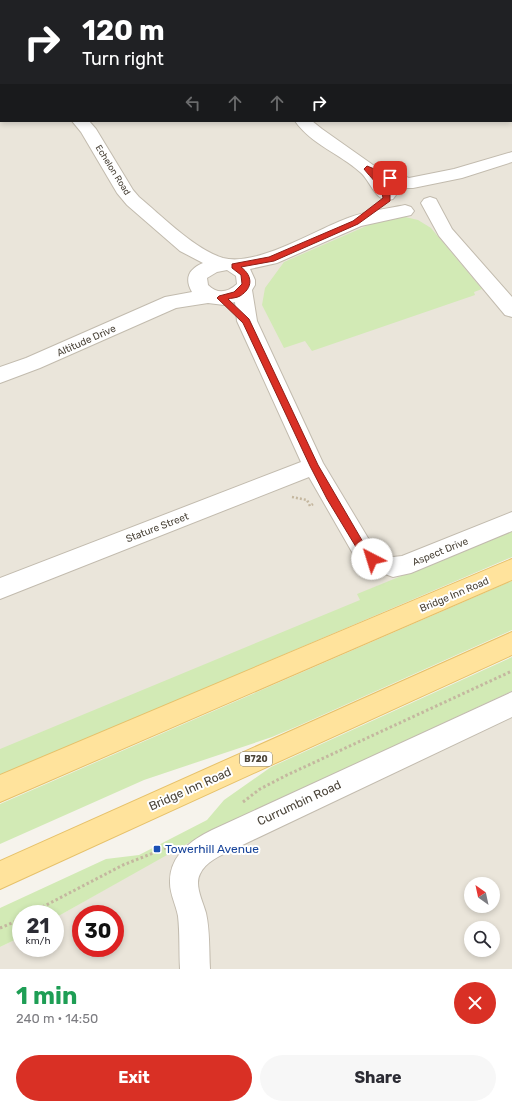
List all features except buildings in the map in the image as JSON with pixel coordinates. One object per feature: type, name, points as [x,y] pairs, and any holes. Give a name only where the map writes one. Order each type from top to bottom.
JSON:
[{"type":"main road","name":"Bridge Inn Road","points":[[0,789],[512,569]]},
{"type":"main road","name":"Bridge Inn Road","points":[[0,875],[512,643]]},
{"type":"street","name":"Echelon Road","points":[[81,122],[88,128],[126,194],[186,247],[236,275]]},
{"type":"street","points":[[304,122],[316,133],[367,169],[425,188],[445,232]]},
{"type":"street","points":[[356,222],[387,197],[388,190],[393,187],[456,174],[512,157]]},
{"type":"street","points":[[367,169],[394,207],[409,211],[430,221],[445,232],[512,310]]},
{"type":"street","points":[[236,275],[356,222],[383,215],[424,209],[431,199],[456,174]]},
{"type":"street","name":"Echelon Road","points":[[186,247],[201,290],[216,297]]},
{"type":"street","name":"Altitude Drive","points":[[0,375],[32,363],[172,302],[216,297],[230,297],[236,275],[208,267],[172,302]]},
{"type":"street","name":"Aspect Drive","points":[[236,275],[247,322],[314,466],[331,497],[366,553],[372,559],[393,567],[403,566],[512,521]]},
{"type":"street","name":"Aspect Drive","points":[[216,297],[247,322]]},
{"type":"street","name":"Stature Street","points":[[0,589],[314,466]]},
{"type":"street","name":"Currumbin Road","points":[[195,969],[194,927],[184,884],[184,877],[188,864],[197,854],[222,840],[512,704]]},
{"type":"path","points":[[289,497],[307,500],[310,506],[331,497]]},
{"type":"path","points":[[0,928],[12,923]]},
{"type":"shaded area","points":[[0,122],[512,122],[512,557],[0,776]]},
{"type":"shaded area","points":[[512,691],[512,969],[0,969],[0,947],[12,941],[12,957],[64,957],[64,913],[72,908],[72,957],[124,957],[124,905],[78,905],[188,842]]},
{"type":"green space","points":[[401,216],[418,220],[431,228],[482,289],[474,292],[475,295],[312,351],[305,341],[284,348],[262,305],[265,288],[284,262],[380,220]]},
{"type":"green space","points":[[512,531],[512,557],[0,776],[0,749],[360,600],[357,594]]},
{"type":"green space","points":[[512,581],[512,630],[272,737],[144,780],[0,844],[0,804]]},
{"type":"green space","points":[[512,657],[512,691],[199,837],[78,905],[72,905],[72,908],[64,913],[64,905],[12,905],[12,941],[0,947],[0,908],[106,859],[139,855],[207,820],[224,800],[271,767]]},
{"type":"place","name":"Towerhill Avenue","points":[[157,849]]},
{"type":"route","points":[[372,559],[360,545],[314,466],[247,322],[221,298],[230,297],[237,294],[243,290],[246,285],[247,279],[245,274],[234,266],[271,259],[356,222],[387,199],[387,195],[367,169],[390,178]]}]
